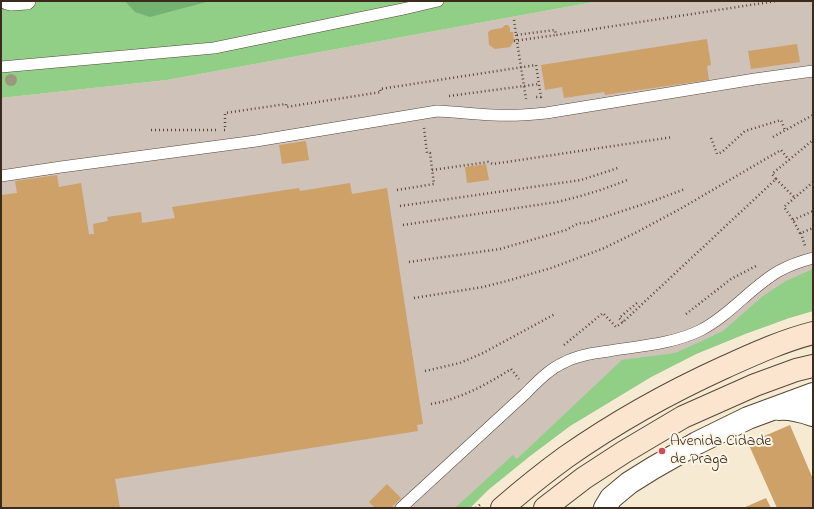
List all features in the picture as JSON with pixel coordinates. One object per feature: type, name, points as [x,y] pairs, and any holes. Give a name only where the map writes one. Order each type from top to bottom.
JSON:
[{"type":"main road","points":[[502,508],[566,457],[650,404],[691,382],[765,349],[797,337],[813,333]]},
{"type":"main road","points":[[545,508],[584,478],[683,417],[755,385],[796,370],[813,366]]},
{"type":"street","points":[[7,1],[27,1]]},
{"type":"street","points":[[605,504],[629,483],[697,443],[748,418],[813,394]]},
{"type":"street","points":[[773,409],[787,408],[813,416]]},
{"type":"lane","points":[[1,67],[214,48],[438,1]]},
{"type":"lane","points":[[1,176],[256,141],[437,111],[517,116],[546,113],[813,70]]},
{"type":"lane","points":[[401,508],[554,368],[564,362],[583,355],[668,341],[687,336],[714,322],[778,272],[813,258]]},
{"type":"path","points":[[514,41],[776,1]]},
{"type":"path","points":[[514,20],[526,99]]},
{"type":"path","points":[[516,35],[555,30],[556,35]]},
{"type":"path","points":[[151,130],[225,130],[225,113],[286,104],[286,107],[294,106],[381,92],[380,89],[536,65],[541,97]]},
{"type":"path","points":[[773,137],[813,115]]},
{"type":"path","points":[[711,138],[717,154],[722,152],[745,131],[781,120],[785,130]]},
{"type":"path","points":[[432,170],[488,162],[492,164],[674,137]]},
{"type":"path","points":[[795,198],[772,174],[813,140]]},
{"type":"path","points":[[414,298],[483,287],[551,268],[602,249],[637,232],[680,209],[781,150],[789,160]]},
{"type":"path","points":[[400,206],[581,180],[618,168]]},
{"type":"path","points":[[558,349],[603,313],[616,327],[623,322],[776,179]]},
{"type":"path","points":[[403,225],[557,202],[603,190],[627,180]]},
{"type":"path","points":[[805,246],[801,233],[784,207],[813,182]]},
{"type":"path","points":[[408,262],[500,249],[566,230],[577,224],[587,223],[685,189]]},
{"type":"path","points":[[792,220],[813,211]]},
{"type":"path","points":[[801,233],[813,228]]},
{"type":"path","points":[[623,322],[619,318],[636,303]]},
{"type":"path","points":[[686,314],[700,303]]},
{"type":"path","points":[[425,371],[460,363],[483,353],[555,314]]},
{"type":"path","points":[[431,404],[440,403],[479,388],[511,369],[520,381]]},
{"type":"shaded area","points":[[599,1],[813,1],[813,311],[745,334],[696,354],[651,377],[570,426],[488,490],[470,508],[1,508],[1,98],[167,80]]},
{"type":"green space","points":[[1,1],[599,1],[167,80],[1,98]]},
{"type":"green space","points":[[125,1],[210,1],[150,17],[135,12]]},
{"type":"green space","points":[[813,269],[813,311],[745,334],[696,354],[651,377],[570,426],[488,490],[470,508],[455,508],[513,455],[517,459],[622,360],[675,353],[723,331],[763,296],[786,281]]},
{"type":"building","points":[[505,25],[508,25],[510,32],[513,32],[514,41],[510,47],[495,49],[489,45],[488,32],[490,30],[502,28]]},
{"type":"building","points":[[707,39],[711,65],[707,66],[709,80],[605,95],[604,92],[564,98],[562,87],[545,90],[541,65]]},
{"type":"building","points":[[797,44],[800,62],[751,69],[748,51]]},
{"type":"building","points":[[306,141],[309,160],[282,164],[279,145]]},
{"type":"building","points":[[486,164],[489,180],[467,183],[465,167]]},
{"type":"building","points":[[57,175],[59,187],[81,183],[89,234],[94,234],[93,224],[108,221],[107,217],[141,212],[142,223],[175,218],[172,207],[299,188],[300,191],[350,183],[352,194],[387,188],[423,424],[417,425],[418,431],[115,479],[120,508],[1,508],[1,195],[17,193],[15,181]]},
{"type":"building","points":[[790,425],[813,479],[813,508],[777,508],[748,443]]},
{"type":"building","points":[[387,484],[401,498],[391,508],[375,508],[369,502]]},
{"type":"building","points":[[766,498],[771,508],[743,508]]},
{"type":"place","name":"Avenida Cidade de Praga","points":[[662,451]]}]
